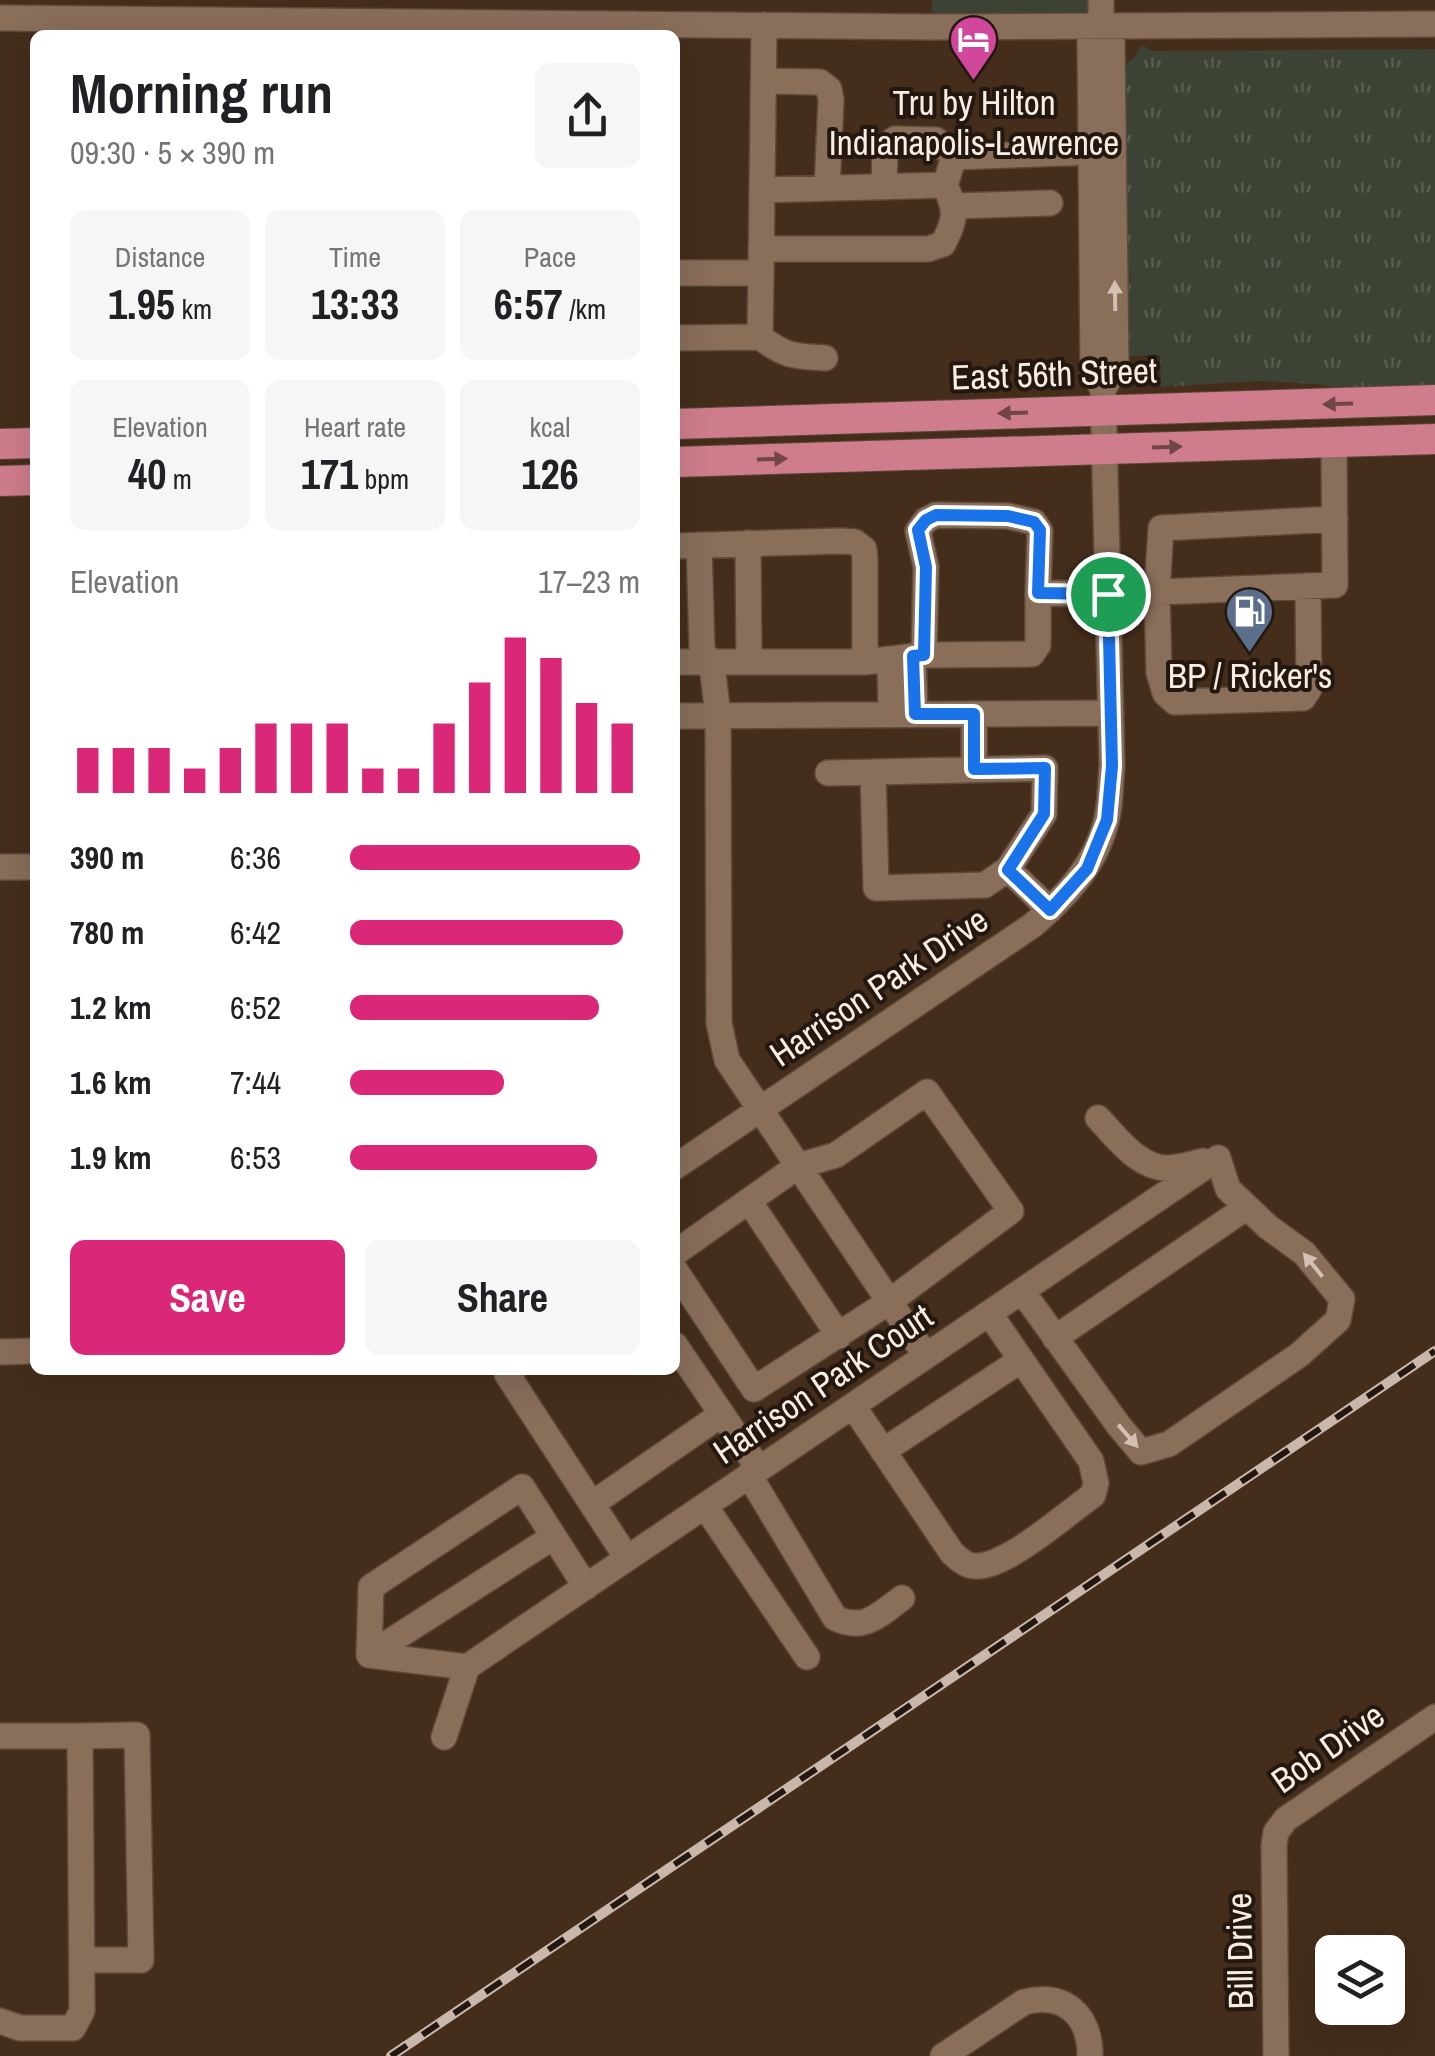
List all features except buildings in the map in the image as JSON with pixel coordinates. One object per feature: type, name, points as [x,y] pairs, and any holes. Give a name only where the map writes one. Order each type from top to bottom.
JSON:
[{"type":"main road","name":"East 56th Street","points":[[680,427],[1104,418],[1435,400]]},
{"type":"main road","name":"East 56th Street","points":[[680,461],[1104,418],[1345,441],[1435,439]]},
{"type":"main road","points":[[1345,441],[1435,429]]},
{"type":"main road","points":[[0,444],[30,443]]},
{"type":"main road","points":[[0,480],[30,480]]},
{"type":"street","points":[[932,0],[932,27]]},
{"type":"street","points":[[1101,0],[1101,27],[1112,42],[1116,366],[1104,418]]},
{"type":"street","points":[[0,18],[332,10],[580,29],[764,25],[1101,27],[1371,12],[1435,24]]},
{"type":"street","points":[[760,337],[764,25]]},
{"type":"street","points":[[1101,27],[1090,40],[1093,370],[1104,418]]},
{"type":"street","points":[[764,81],[820,82],[829,89],[827,188]]},
{"type":"street","points":[[884,187],[885,147],[895,139],[936,140],[954,158],[1091,152]]},
{"type":"street","points":[[680,272],[761,261],[928,249],[943,244],[954,221],[950,196],[954,158]]},
{"type":"street","points":[[762,190],[884,187],[1050,203]]},
{"type":"street","points":[[680,338],[760,337],[791,356],[826,358]]},
{"type":"street","name":"Harrison Park Drive","points":[[680,1164],[1034,926],[1087,869],[1107,820],[1112,766],[1104,418]]},
{"type":"street","points":[[1038,593],[1335,585],[1335,519],[1345,441]]},
{"type":"street","points":[[680,662],[749,662],[898,658],[1032,654],[1038,645],[1040,530],[1034,522],[1008,516],[936,515],[926,520],[918,530],[926,567],[898,658]]},
{"type":"street","points":[[1308,586],[1309,689],[1303,698],[1175,702],[1165,693],[1159,673],[1157,592],[1161,528],[1335,519]]},
{"type":"street","points":[[903,714],[898,658],[864,549],[855,542],[840,541],[687,545],[702,649],[709,662],[718,716],[719,1023],[728,1060],[926,1356]]},
{"type":"street","points":[[748,543],[749,662]]},
{"type":"street","points":[[680,716],[1112,713]]},
{"type":"street","points":[[974,714],[974,769]]},
{"type":"street","points":[[828,773],[1045,768],[1044,814],[1008,870],[984,885],[876,888],[873,772]]},
{"type":"street","points":[[0,867],[30,867]]},
{"type":"street","points":[[1008,870],[1050,910]]},
{"type":"street","points":[[680,1249],[798,1166],[836,1156],[928,1092],[1011,1211],[889,1302],[754,1388],[680,1277]]},
{"type":"street","points":[[1022,1291],[1141,1452],[1169,1444],[1299,1355],[1338,1320],[1342,1300],[1304,1253],[1268,1227],[1228,1188],[1218,1158],[1156,1168],[1133,1154],[1098,1118]]},
{"type":"street","name":"Harrison Park Court","points":[[468,1667],[1218,1158]]},
{"type":"street","points":[[750,1200],[839,1336]]},
{"type":"street","points":[[1062,1348],[1247,1207]]},
{"type":"street","points":[[853,1406],[952,1554],[965,1565],[1002,1561],[1093,1494],[1096,1483],[1091,1462],[989,1314]]},
{"type":"street","points":[[0,1352],[30,1351]]},
{"type":"street","points":[[680,1352],[722,1414],[835,1618],[848,1624],[869,1622],[902,1598]]},
{"type":"street","points":[[883,1451],[1021,1360]]},
{"type":"street","points":[[508,1375],[627,1558]]},
{"type":"street","points":[[592,1504],[722,1414]]},
{"type":"street","points":[[369,1655],[372,1587],[522,1488],[586,1587]]},
{"type":"street","points":[[705,1506],[807,1656]]},
{"type":"street","points":[[369,1655],[554,1536]]},
{"type":"street","points":[[369,1655],[468,1667],[444,1736]]},
{"type":"street","name":"Bob Drive","points":[[1274,1845],[1276,1832],[1286,1818],[1435,1717]]},
{"type":"street","points":[[0,1736],[137,1735],[140,1960],[83,1960]]},
{"type":"street","points":[[0,2021],[20,2028],[73,2028],[82,2011],[80,1736]]},
{"type":"street","name":"Bill Drive","points":[[1274,1845],[1276,2056]]},
{"type":"street","points":[[943,2056],[1024,2002],[1037,1999],[1060,2002],[1076,2012],[1088,2033],[1090,2056]]},
{"type":"green space","points":[[932,0],[1101,0],[1101,27],[932,27]]},
{"type":"green space","points":[[1142,45],[1153,51],[1435,49],[1435,390],[1374,393],[1259,381],[1161,387],[1160,355],[1124,356],[1122,66],[1133,59]]},
{"type":"railway","points":[[391,2056],[1435,1351]]},
{"type":"place","name":"Tru by Hilton Indianapolis-Lawrence","points":[[974,82]]},
{"type":"place","name":"BP / Ricker's","points":[[1250,654]]},
{"type":"route","points":[[936,515],[1008,516],[1034,522],[1040,530],[1038,593],[1108,594],[1112,766],[1107,820],[1087,869],[1050,910],[1008,870],[1044,814],[1045,768],[974,769],[974,714],[915,714],[913,656],[924,655],[926,591],[926,567],[918,530],[936,515]]}]
